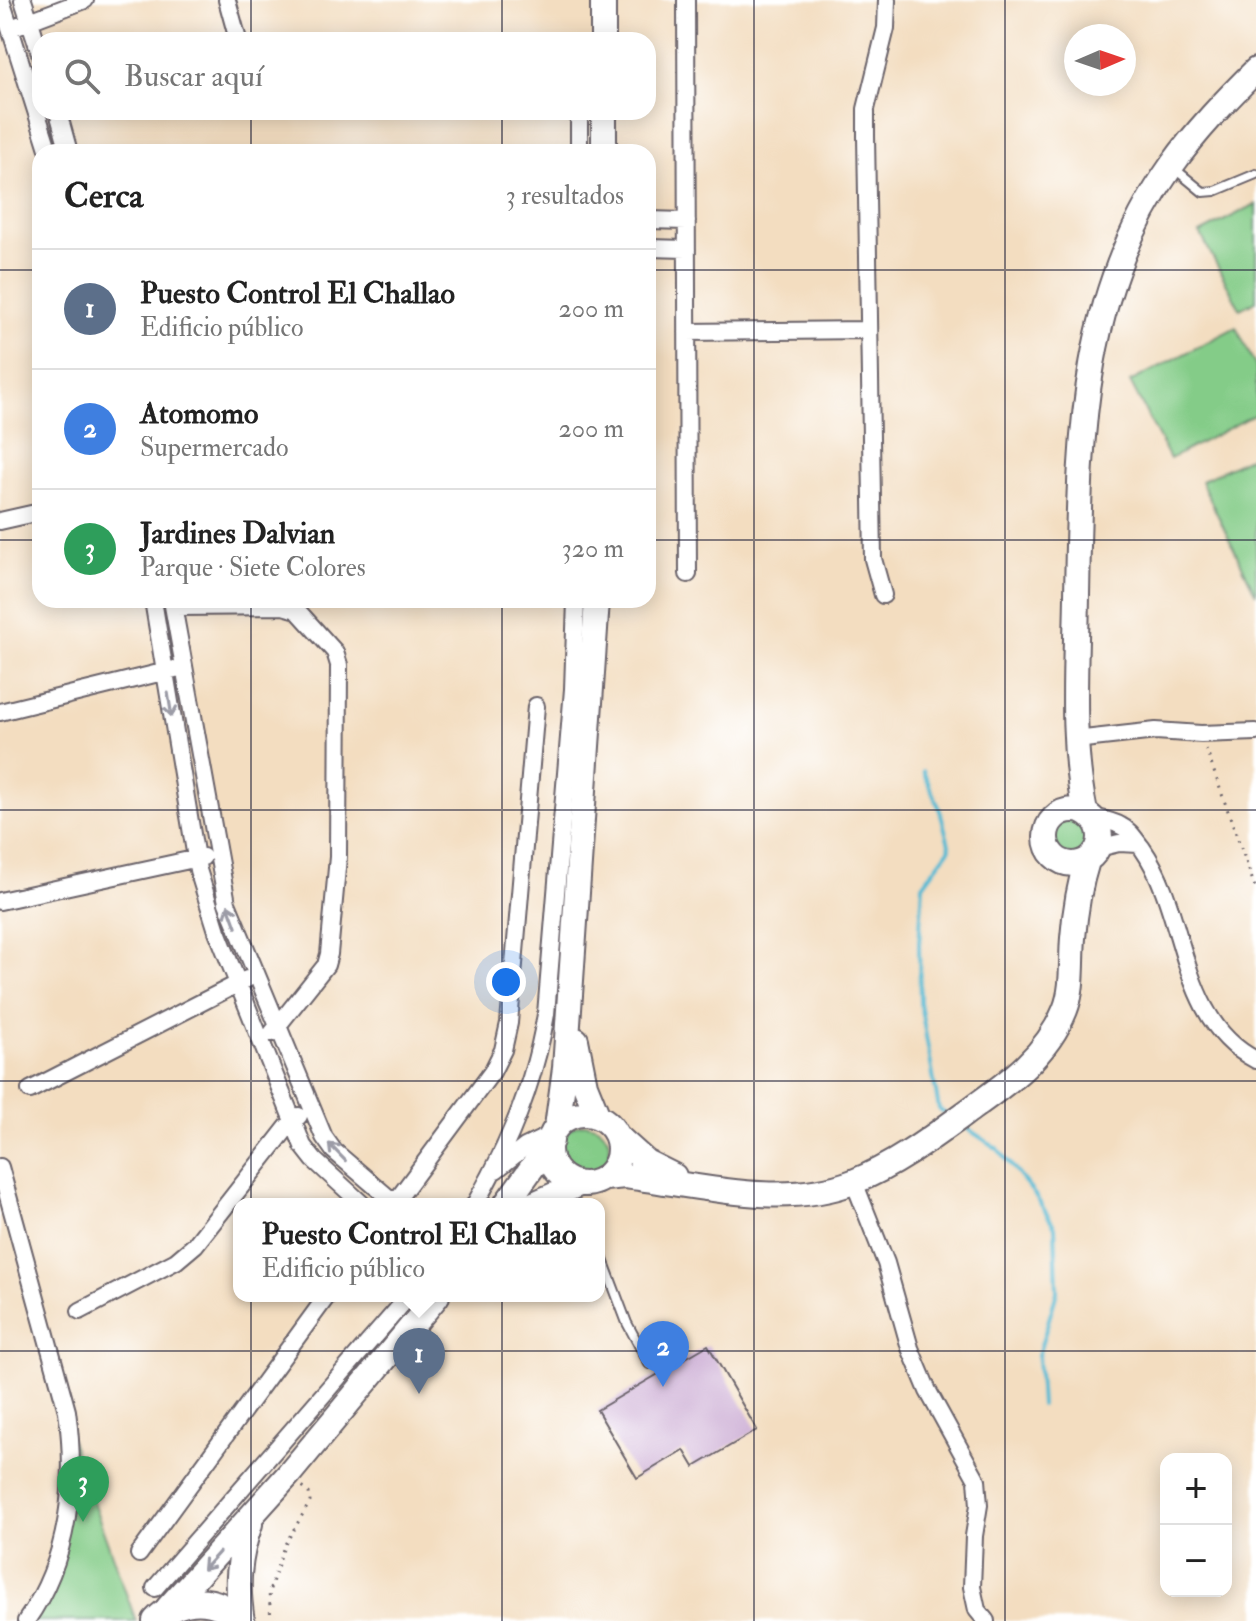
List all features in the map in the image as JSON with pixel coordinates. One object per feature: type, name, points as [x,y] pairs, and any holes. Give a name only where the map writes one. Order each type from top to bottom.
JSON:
[{"type":"main road","points":[[160,1606],[186,1602],[211,1603],[232,1610],[242,1621]]},
{"type":"street","points":[[1,0],[32,97]]},
{"type":"street","points":[[23,0],[34,32]]},
{"type":"street","points":[[11,28],[85,0]]},
{"type":"street","points":[[227,0],[236,32]]},
{"type":"street","points":[[603,0],[603,32]]},
{"type":"street","points":[[686,0],[688,574]]},
{"type":"street","points":[[883,595],[873,559],[866,109],[882,53],[887,0]]},
{"type":"street","points":[[1060,813],[1075,740],[1079,478],[1087,385],[1109,290],[1141,216],[1171,166],[1256,70]]},
{"type":"street","points":[[39,120],[47,144]]},
{"type":"street","points":[[60,120],[67,144]]},
{"type":"street","points":[[579,120],[579,144]]},
{"type":"street","points":[[604,120],[604,144]]},
{"type":"street","points":[[656,220],[687,221]]},
{"type":"street","points":[[656,248],[687,249]]},
{"type":"street","points":[[687,332],[868,330]]},
{"type":"street","points":[[0,521],[32,514]]},
{"type":"street","points":[[154,608],[196,859],[217,931],[303,1146],[355,1198]]},
{"type":"street","points":[[174,608],[227,903],[324,1137],[334,1151],[388,1198]]},
{"type":"street","points":[[261,1041],[278,1028],[326,965],[338,857],[339,665],[335,652],[297,610],[290,608]]},
{"type":"street","points":[[579,608],[586,629]]},
{"type":"street","points":[[571,1190],[570,1181],[555,1170],[549,1152],[565,1068],[582,688],[586,629],[594,608]]},
{"type":"street","points":[[0,712],[184,667]]},
{"type":"street","points":[[478,1198],[492,1174],[531,1081],[541,1047],[582,688]]},
{"type":"street","points":[[399,1198],[492,1072],[503,1050],[509,1023],[536,706]]},
{"type":"street","points":[[1075,740],[1145,731],[1201,734],[1256,732]]},
{"type":"street","points":[[550,1198],[605,1178],[625,1176],[727,1191],[780,1194],[817,1191],[854,1182],[927,1142],[1002,1087],[1042,1051],[1067,1007],[1079,888],[1100,831],[1088,814],[1075,740]]},
{"type":"street","points":[[1073,940],[1063,879],[1046,843],[1046,834],[1053,818],[1060,813],[1076,810],[1122,826],[1139,844],[1157,876],[1205,1009],[1229,1042],[1256,1060]]},
{"type":"street","points":[[1055,857],[1070,864],[1119,843],[1139,844]]},
{"type":"street","points":[[0,901],[216,854]]},
{"type":"street","points":[[30,1090],[255,974]]},
{"type":"street","points":[[570,994],[580,1067],[598,1117]]},
{"type":"street","points":[[80,1311],[176,1261],[195,1245],[293,1120],[311,1109]]},
{"type":"street","points":[[510,1198],[553,1134],[572,1116],[590,1114],[613,1128],[619,1154],[605,1178]]},
{"type":"street","points":[[469,1198],[525,1147],[553,1134]]},
{"type":"street","points":[[617,1136],[646,1162],[699,1185]]},
{"type":"street","points":[[0,1167],[67,1411],[70,1438],[72,1476],[64,1535],[53,1571],[26,1621]]},
{"type":"street","points":[[854,1182],[886,1263],[910,1348],[928,1391],[977,1480],[979,1505],[972,1587],[977,1610],[986,1621]]},
{"type":"street","points":[[139,1554],[323,1302]]},
{"type":"street","points":[[160,1606],[403,1302]]},
{"type":"street","points":[[408,1302],[409,1327]]},
{"type":"street","points":[[160,1606],[289,1474],[432,1302]]},
{"type":"street","points":[[242,1621],[237,1594],[238,1573],[253,1514]]},
{"type":"lane","points":[[1171,166],[1203,192],[1215,191],[1256,174]]},
{"type":"lane","points":[[605,1265],[627,1323],[649,1364]]},
{"type":"path","points":[[1201,734],[1256,890]]},
{"type":"path","points":[[271,1621],[269,1592],[284,1546],[310,1502],[309,1493],[289,1474]]},
{"type":"green space","points":[[1256,204],[1256,301],[1240,309],[1200,233]]},
{"type":"green space","points":[[1236,327],[1256,367],[1256,414],[1170,459],[1130,382]]},
{"type":"green space","points":[[1256,454],[1256,594],[1201,481]]},
{"type":"green space","points":[[1073,814],[1090,820],[1096,837],[1090,854],[1073,860],[1056,854],[1050,837],[1056,820]]},
{"type":"green space","points":[[585,1124],[603,1131],[610,1149],[603,1167],[585,1174],[567,1167],[560,1149],[567,1131]]},
{"type":"green space","points":[[70,1438],[136,1621],[26,1621],[53,1571]]},
{"type":"building","points":[[708,1345],[757,1430],[694,1467],[684,1450],[637,1478],[597,1410]]},
{"type":"waterway","points":[[923,771],[939,807],[950,848],[923,885],[919,944],[920,1003],[939,1109],[948,1116]]},
{"type":"waterway","points":[[962,1125],[998,1149],[1035,1195],[1055,1227],[1057,1292],[1038,1356],[1041,1405]]},
{"type":"place","name":"Atomomo","points":[[663,1387]]},
{"type":"place","name":"Puesto Control El Challao","points":[[419,1394]]},
{"type":"place","name":"Jardines Dalvian","points":[[83,1522]]}]
